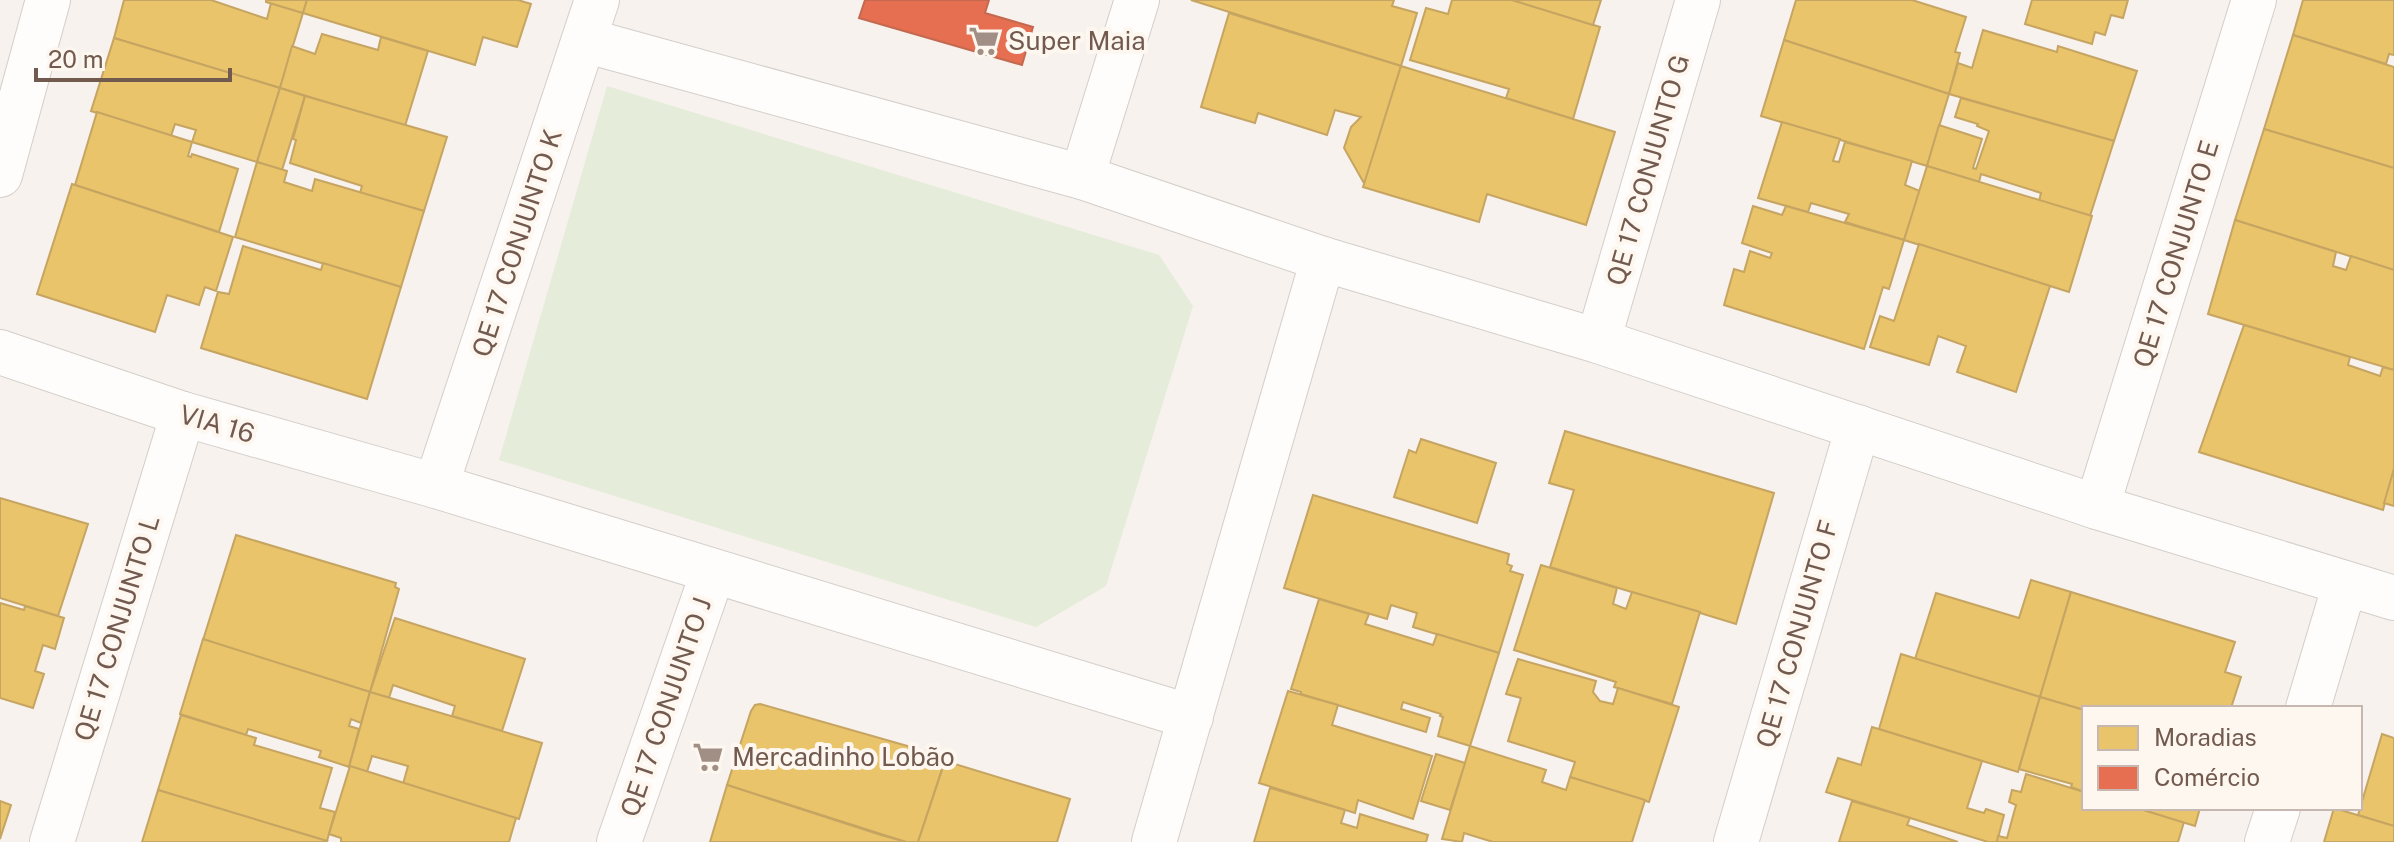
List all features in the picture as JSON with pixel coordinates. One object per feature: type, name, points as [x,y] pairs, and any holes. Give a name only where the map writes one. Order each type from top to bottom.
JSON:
[{"type":"street","points":[[0,175],[48,0]]},
{"type":"street","points":[[1082,177],[1137,0]]},
{"type":"street","name":"QE 17 CONJUNTO G","points":[[1598,341],[1698,0]]},
{"type":"street","name":"QE 17 CONJUNTO E","points":[[2097,507],[2254,0]]},
{"type":"street","points":[[590,20],[1082,177],[1323,259],[1598,341],[2097,507],[2394,598]]},
{"type":"street","name":"QE 17 CONJUNTO K","points":[[436,486],[590,20]]},
{"type":"street","points":[[1154,842],[1323,259]]},
{"type":"street","name":"VIA 16","points":[[0,352],[183,414],[436,486],[1191,717]]},
{"type":"street","name":"QE 17 CONJUNTO L","points":[[52,842],[183,414]]},
{"type":"street","name":"QE 17 CONJUNTO F","points":[[1736,842],[1858,427]]},
{"type":"street","name":"QE 17 CONJUNTO J","points":[[619,842],[713,572]]},
{"type":"street","points":[[2309,706],[2345,584]]},
{"type":"street","points":[[2267,842],[2277,810]]},
{"type":"green space","points":[[607,86],[1159,255],[1193,306],[1106,586],[1036,627],[499,460]]},
{"type":"building: Moradias","points":[[124,0],[211,0],[267,19],[271,3],[303,13],[280,88],[114,38]]},
{"type":"building: Moradias","points":[[266,0],[307,0],[303,13]]},
{"type":"building: Moradias","points":[[307,0],[518,0],[531,4],[517,47],[483,37],[475,65],[303,13]]},
{"type":"building: Moradias","points":[[1191,0],[1394,0],[1392,6],[1417,13],[1401,66]]},
{"type":"building: Moradias","points":[[1452,0],[1512,0],[1600,27],[1573,119],[1506,98],[1509,89],[1410,60],[1426,8],[1448,14]]},
{"type":"building: Moradias","points":[[1512,0],[1601,0],[1593,25]]},
{"type":"building: Moradias","points":[[1796,0],[1912,0],[1966,17],[1955,52],[1960,53],[1949,94],[1784,40]]},
{"type":"building: Moradias","points":[[2032,0],[2128,0],[2123,18],[2111,15],[2105,35],[2095,32],[2092,44],[2025,24]]},
{"type":"building: Moradias","points":[[2303,0],[2394,0],[2394,55],[2389,54],[2386,64],[2293,35]]},
{"type":"building: Moradias","points":[[1229,13],[1401,66],[1365,185],[1344,148],[1351,127],[1361,117],[1335,110],[1327,135],[1258,113],[1255,123],[1201,107]]},
{"type":"building: Moradias","points":[[1983,30],[2057,52],[2058,46],[2137,71],[2114,141],[1949,94],[1958,63],[1972,68]]},
{"type":"building: Moradias","points":[[322,34],[378,50],[381,37],[428,51],[405,126],[280,88],[292,46],[315,54]]},
{"type":"building: Moradias","points":[[2293,35],[2394,67],[2394,168],[2264,129]]},
{"type":"building: Moradias","points":[[114,38],[280,88],[257,162],[192,142],[196,130],[175,124],[171,136],[91,111]]},
{"type":"building: Moradias","points":[[1784,40],[1949,94],[1927,166],[1761,116]]},
{"type":"building: Moradias","points":[[1401,66],[1615,132],[1586,225],[1487,194],[1479,222],[1363,187]]},
{"type":"building: Moradias","points":[[280,88],[305,96],[282,170],[257,162]]},
{"type":"building: Moradias","points":[[305,96],[447,137],[424,211],[360,193],[362,186],[290,163]]},
{"type":"building: Moradias","points":[[1961,98],[2114,141],[2090,216],[2039,201],[2041,193],[1981,174],[1979,182],[1927,166],[1939,125],[1982,139],[1973,168],[1976,169],[1989,131],[1955,117]]},
{"type":"building: Moradias","points":[[97,112],[192,142],[188,156],[192,154],[238,169],[219,232],[75,185]]},
{"type":"building: Moradias","points":[[1782,122],[1840,139],[1833,161],[1839,162],[1845,142],[1912,161],[1905,185],[1920,191],[1904,240],[1845,222],[1849,214],[1811,203],[1808,212],[1758,198]]},
{"type":"building: Moradias","points":[[2264,129],[2394,168],[2394,270],[2235,220]]},
{"type":"building: Moradias","points":[[257,162],[287,171],[284,182],[312,191],[315,179],[424,211],[401,287],[235,237]]},
{"type":"building: Moradias","points":[[1927,166],[2092,216],[2069,292],[1904,240]]},
{"type":"building: Moradias","points":[[72,184],[233,237],[216,291],[205,287],[199,305],[167,295],[155,332],[37,294]]},
{"type":"building: Moradias","points":[[1753,206],[1782,215],[1786,206],[1904,240],[1889,289],[1883,287],[1864,349],[1724,305],[1734,269],[1744,272],[1750,251],[1770,258],[1772,253],[1742,243]]},
{"type":"building: Moradias","points":[[2235,220],[2336,252],[2333,266],[2346,270],[2351,256],[2394,270],[2394,370],[2208,314]]},
{"type":"building: Moradias","points":[[1919,244],[2050,286],[2016,392],[1957,372],[1966,346],[1938,336],[1929,365],[1870,347],[1880,316],[1894,321]]},
{"type":"building: Moradias","points":[[243,246],[321,270],[323,263],[401,287],[367,399],[201,348],[218,292],[229,294]]},
{"type":"building: Moradias","points":[[2244,325],[2350,357],[2348,365],[2380,376],[2383,367],[2394,370],[2394,469],[2383,510],[2199,452]]},
{"type":"building: Moradias","points":[[1565,431],[1774,493],[1736,624],[1550,567],[1574,490],[1549,483]]},
{"type":"building: Moradias","points":[[1421,439],[1496,463],[1477,523],[1394,497],[1409,450],[1416,453]]},
{"type":"building: Moradias","points":[[2394,469],[2394,506],[2384,503]]},
{"type":"building: Moradias","points":[[1313,495],[1509,554],[1507,564],[1512,566],[1510,571],[1523,575],[1499,653],[1413,627],[1417,613],[1391,605],[1387,619],[1284,588]]},
{"type":"building: Moradias","points":[[0,498],[88,524],[58,616],[0,598]]},
{"type":"building: Moradias","points":[[236,535],[396,583],[395,587],[399,589],[370,692],[203,640]]},
{"type":"building: Moradias","points":[[1541,565],[1617,588],[1613,604],[1626,609],[1632,592],[1700,612],[1672,704],[1614,687],[1616,682],[1514,650]]},
{"type":"building: Moradias","points":[[2031,580],[2071,592],[2040,697],[1915,659],[1936,593],[2019,618]]},
{"type":"building: Moradias","points":[[2071,592],[2235,642],[2225,672],[2241,677],[2232,706],[2082,706],[2082,709],[2040,697]]},
{"type":"building: Moradias","points":[[1319,599],[1369,614],[1365,624],[1433,645],[1437,634],[1499,653],[1470,746],[1438,736],[1441,714],[1403,702],[1401,709],[1430,718],[1426,732],[1291,689]]},
{"type":"building: Moradias","points":[[0,603],[24,610],[25,606],[64,618],[55,649],[43,645],[35,671],[44,674],[33,708],[0,698]]},
{"type":"building: Moradias","points":[[395,618],[525,659],[502,731],[452,716],[455,706],[393,685],[389,698],[370,692]]},
{"type":"building: Moradias","points":[[203,639],[370,692],[361,723],[351,719],[349,726],[359,729],[349,767],[319,757],[321,751],[248,729],[246,735],[180,714]]},
{"type":"building: Moradias","points":[[1901,654],[2040,697],[2018,772],[1879,729]]},
{"type":"building: Moradias","points":[[1518,659],[1596,681],[1593,692],[1600,701],[1613,704],[1618,688],[1679,707],[1649,802],[1570,777],[1575,762],[1508,741],[1521,698],[1506,694]]},
{"type":"building: Moradias","points":[[1288,691],[1338,705],[1332,725],[1432,756],[1413,819],[1358,800],[1355,813],[1259,783]]},
{"type":"building: Moradias","points":[[370,692],[542,743],[519,819],[403,784],[408,766],[372,756],[367,772],[349,767]]},
{"type":"building: Moradias","points":[[2040,697],[2082,709],[2082,791],[2071,787],[2072,784],[2019,769]]},
{"type":"building: Moradias","points":[[760,704],[946,757],[918,842],[906,842],[727,785],[751,711]]},
{"type":"building: Moradias","points":[[181,715],[256,738],[254,745],[332,768],[320,808],[335,812],[327,841],[158,790]]},
{"type":"building: Moradias","points":[[1872,727],[1982,761],[1967,808],[1984,813],[1986,809],[2004,815],[1997,842],[1988,842],[1826,792],[1838,758],[1861,765]]},
{"type":"building: Moradias","points":[[2382,734],[2394,738],[2394,826],[2358,815],[2362,810]]},
{"type":"building: Moradias","points":[[1470,746],[1546,770],[1542,782],[1566,790],[1570,777],[1645,800],[1632,842],[1493,842],[1464,833],[1462,842],[1442,839]]},
{"type":"building: Moradias","points":[[1436,754],[1465,763],[1450,810],[1421,801]]},
{"type":"building: Moradias","points":[[945,761],[1070,799],[1057,842],[918,842]]},
{"type":"building: Moradias","points":[[350,766],[516,818],[509,842],[341,842],[341,838],[329,834]]},
{"type":"building: Moradias","points":[[2026,774],[2082,791],[2082,810],[2144,810],[2184,822],[2178,842],[1997,842],[1998,836],[2007,838],[2016,805],[2009,802],[2012,790],[2021,792]]},
{"type":"building: Moradias","points":[[727,785],[881,835],[906,842],[710,842]]},
{"type":"building: Moradias","points":[[1270,788],[1345,810],[1341,823],[1357,828],[1360,814],[1428,835],[1426,842],[1254,842]]},
{"type":"building: Moradias","points":[[158,790],[327,841],[142,842]]},
{"type":"building: Moradias","points":[[0,801],[11,805],[0,839]]},
{"type":"building: Moradias","points":[[1852,801],[1910,818],[1907,825],[1958,842],[1839,842]]},
{"type":"building: Moradias","points":[[2143,810],[2199,810],[2195,826]]},
{"type":"building: Moradias","points":[[2333,810],[2394,826],[2394,842],[2324,842]]},
{"type":"building: Comércio","name":"Super Maia","points":[[865,0],[989,0],[985,13],[1033,27],[1022,65],[859,18]]},
{"type":"place","name":"Super Maia","points":[[984,41]]},
{"type":"place","name":"Mercadinho Lobão","points":[[708,757]]}]
